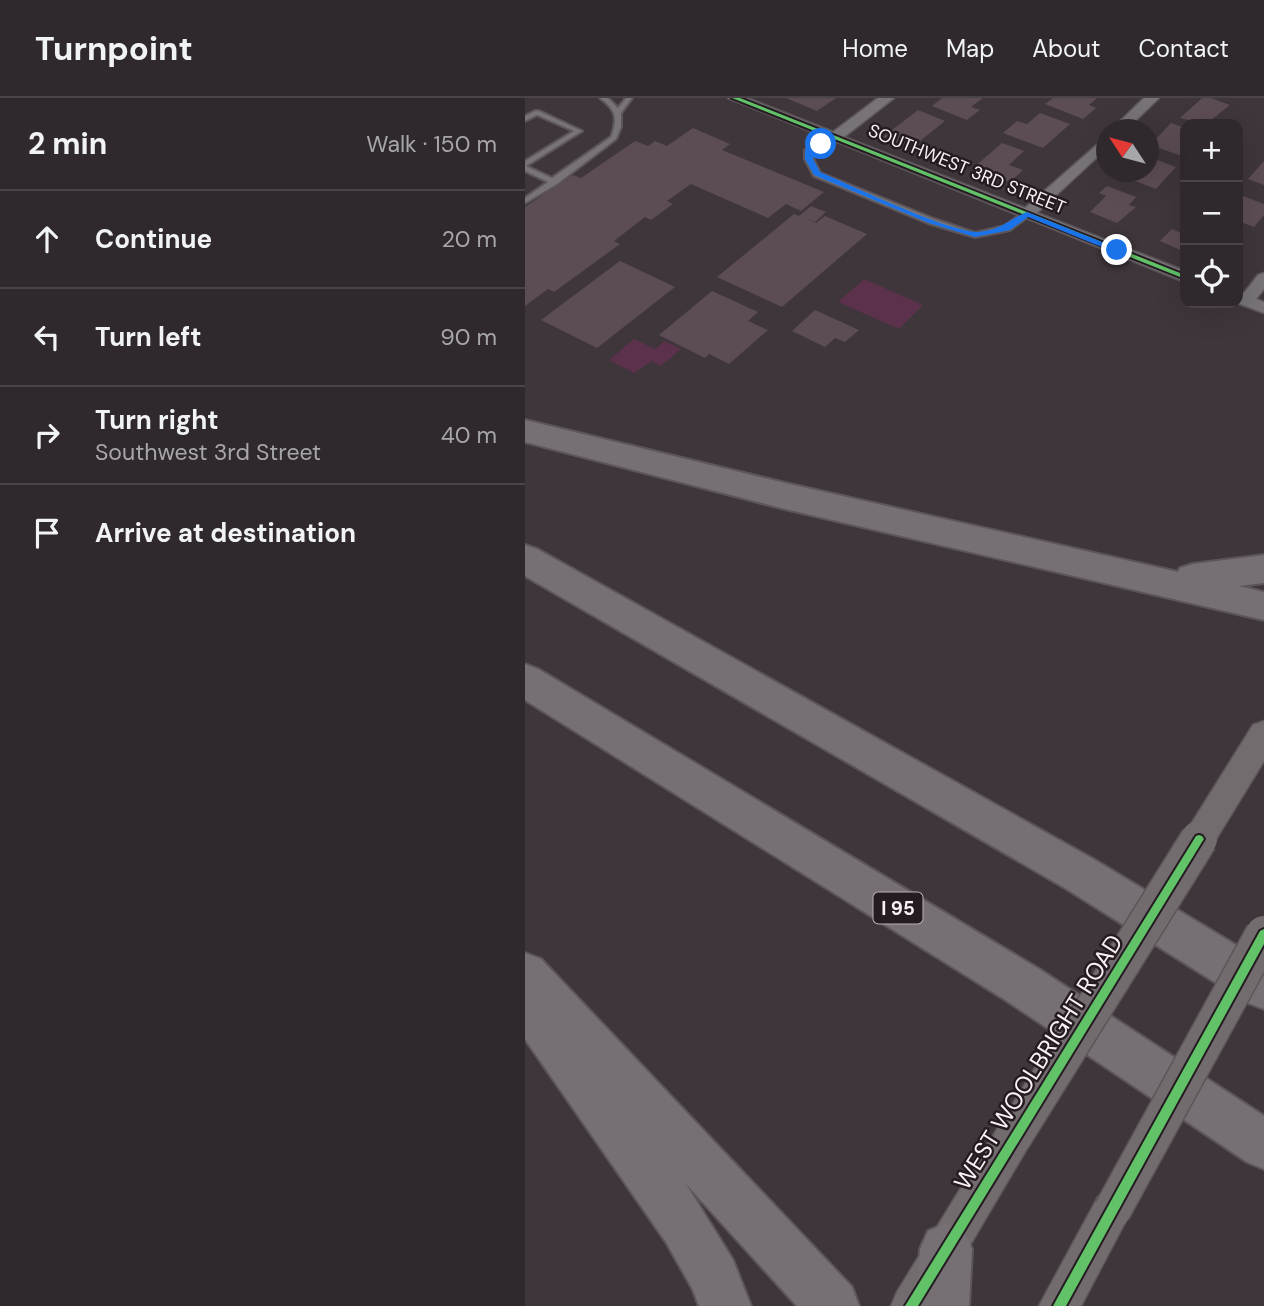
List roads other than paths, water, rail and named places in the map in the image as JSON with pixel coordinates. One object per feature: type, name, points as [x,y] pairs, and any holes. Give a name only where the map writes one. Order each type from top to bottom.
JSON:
[{"type":"highway","points":[[525,431],[785,496],[1264,606]]},
{"type":"highway","points":[[525,559],[1080,874],[1264,987]]},
{"type":"highway","points":[[1152,579],[1202,577],[1264,569]]},
{"type":"highway","name":"I 95","points":[[525,680],[1118,1045],[1264,1145]]},
{"type":"highway","points":[[525,975],[833,1306]]},
{"type":"highway","points":[[525,999],[571,1068],[684,1224],[715,1278],[725,1306]]},
{"type":"highway","points":[[943,1306],[946,1249]]},
{"type":"main road","name":"WEST WOOLBRIGHT ROAD","points":[[911,1306],[1264,734]]},
{"type":"main road","points":[[1059,1306],[1264,934]]},
{"type":"street","name":"SOUTHWEST 3RD STREET","points":[[735,98],[1180,275]]},
{"type":"street","points":[[835,137],[887,98]]},
{"type":"street","points":[[1130,119],[1152,98]]},
{"type":"street","points":[[1027,214],[1096,151]]},
{"type":"street","points":[[1243,298],[1264,278]]},
{"type":"street","points":[[1243,299],[1264,308]]},
{"type":"lane","points":[[525,201],[614,138],[620,126],[618,113],[610,101],[603,98]]},
{"type":"lane","points":[[618,113],[629,98]]},
{"type":"lane","points":[[525,119],[537,112],[579,131],[525,166],[554,181]]},
{"type":"lane","points":[[835,137],[809,150],[809,159],[817,174],[932,221],[975,235],[1007,228],[1027,214]]}]
